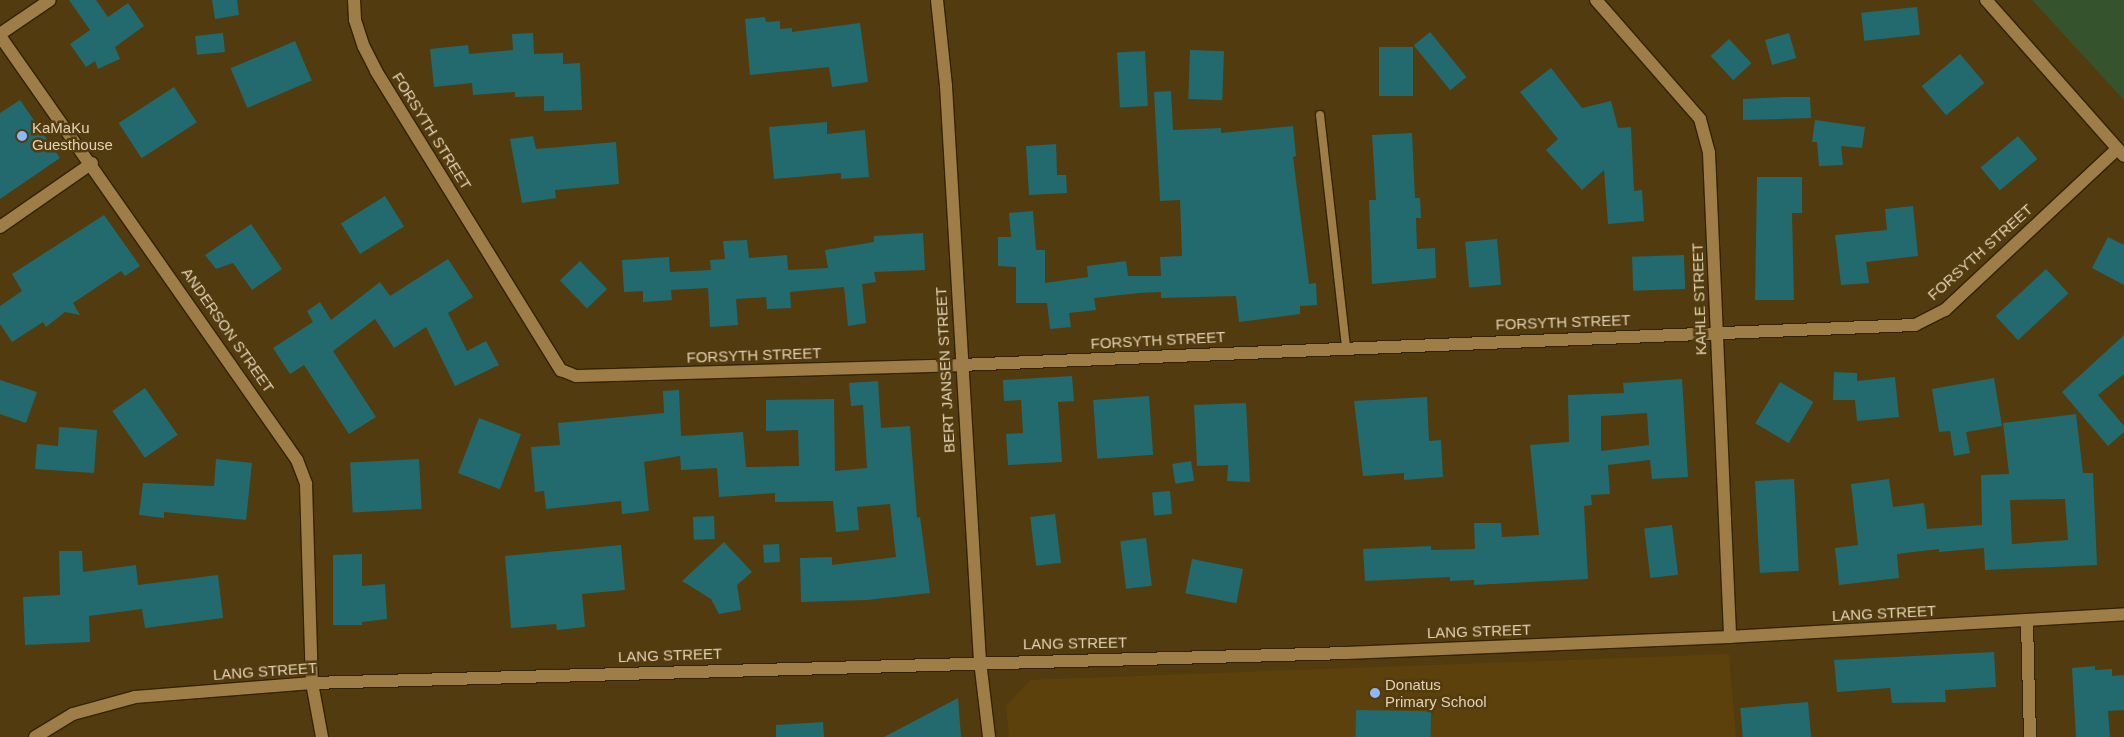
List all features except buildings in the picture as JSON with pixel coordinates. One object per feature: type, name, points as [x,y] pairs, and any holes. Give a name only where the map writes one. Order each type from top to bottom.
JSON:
[{"type":"street","points":[[0,35],[50,0]]},
{"type":"street","name":"FORSYTH STREET","points":[[354,0],[355,20],[364,48],[376,71],[562,370],[568,374],[960,366],[1346,347],[1915,325],[1945,310],[2121,152]]},
{"type":"street","name":"BERT JANSEN STREET","points":[[937,0],[946,86],[960,366],[980,661],[989,737]]},
{"type":"street","name":"KAHLE STREET","points":[[1596,0],[1700,119],[1709,153],[1730,637]]},
{"type":"street","points":[[1986,0],[2121,152]]},
{"type":"street","name":"ANDERSON STREET","points":[[0,35],[92,163],[297,460],[306,484],[312,683],[322,737]]},
{"type":"street","points":[[0,227],[92,163]]},
{"type":"street","name":"LANG STREET","points":[[35,737],[72,714],[135,697],[312,683],[980,661],[1346,653],[1730,637],[2027,622],[2124,614]]},
{"type":"street","points":[[2027,622],[2030,737]]},
{"type":"lane","points":[[1320,115],[1346,347]]},
{"type":"shaded area","name":"Donatus Primary School","points":[[1729,654],[1736,737],[1009,737],[1006,706],[1030,680]]},
{"type":"green space","points":[[2032,0],[2124,0],[2124,100]]},
{"type":"place","name":"KaMaKu Guesthouse","points":[[22,136]]},
{"type":"place","name":"Donatus Primary School","points":[[1375,693]]}]
